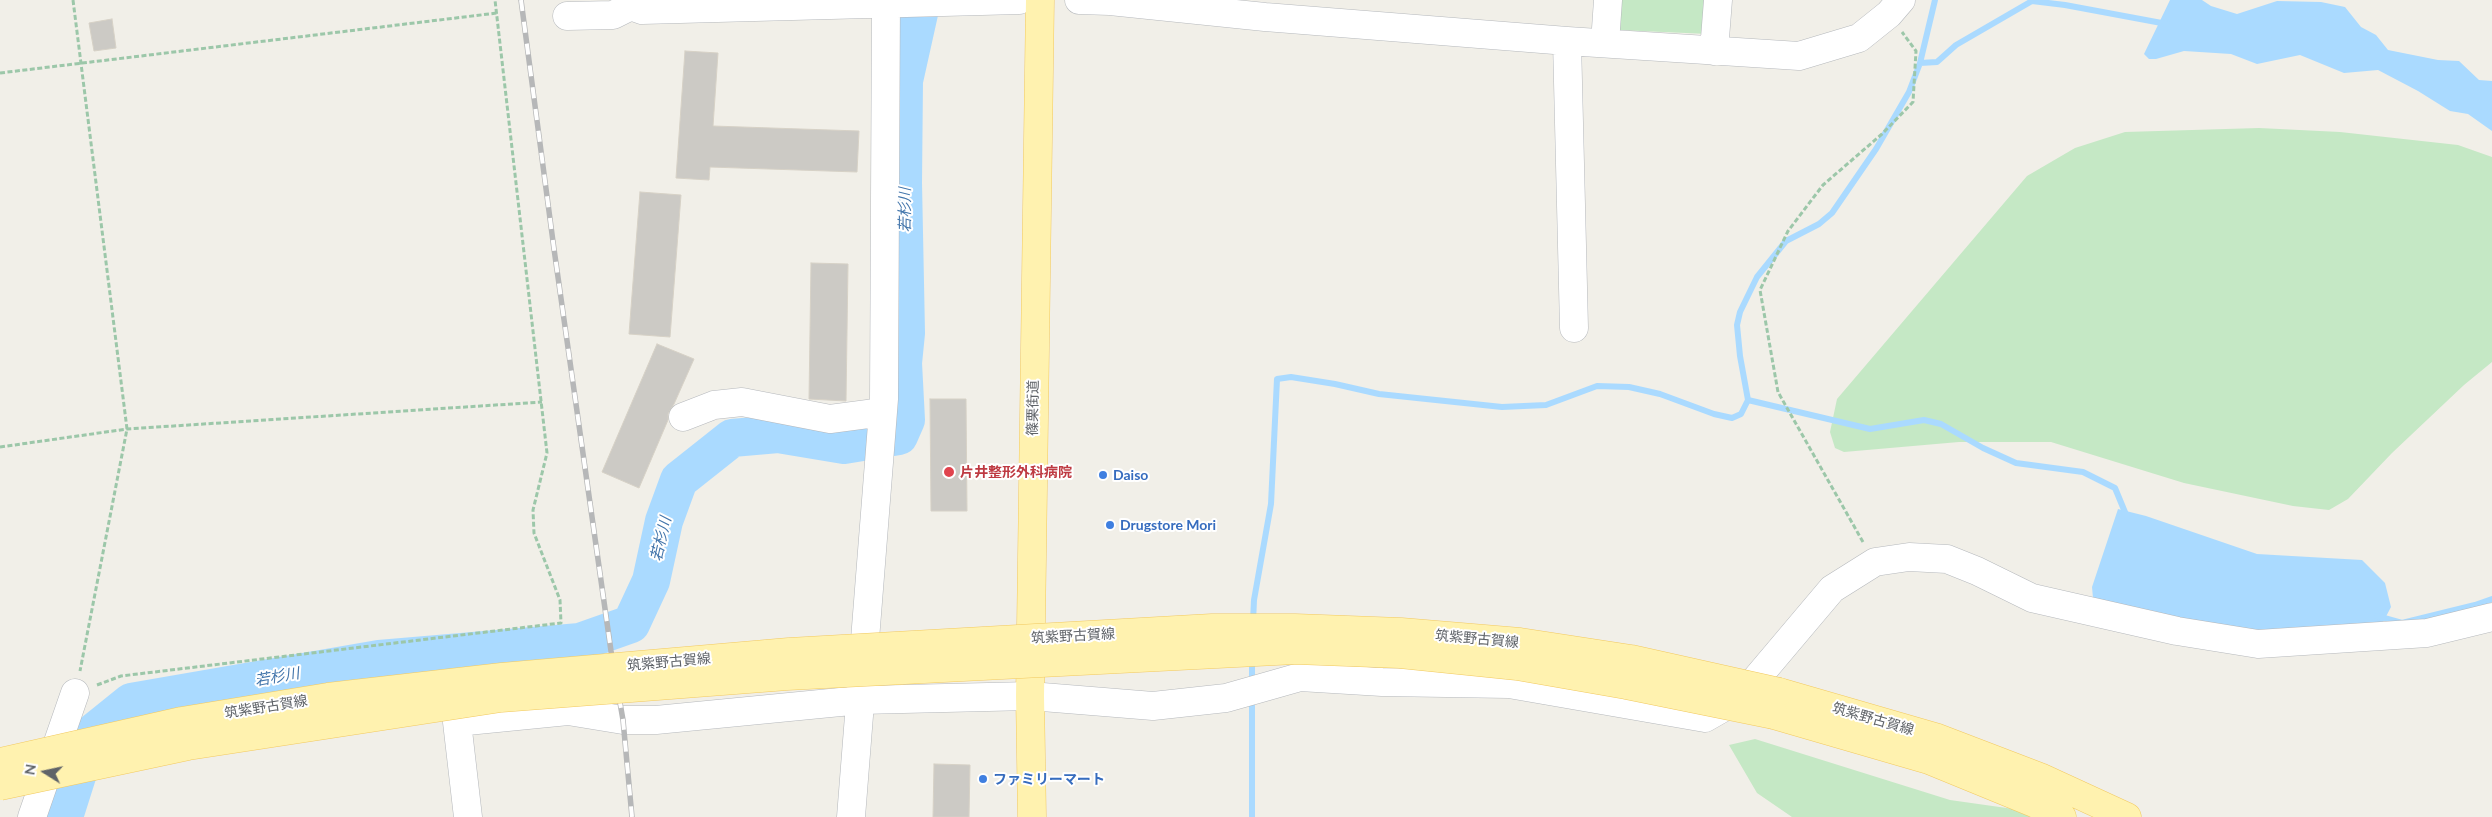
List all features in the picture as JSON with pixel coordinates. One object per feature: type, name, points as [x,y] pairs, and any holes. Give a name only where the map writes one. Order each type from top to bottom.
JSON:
[{"type":"main road","name":"篠栗街道","points":[[1032,817],[1030,696],[1040,0]]},
{"type":"main road","name":"筑紫野古賀線","points":[[0,762],[182,721],[328,697],[502,677],[788,652],[1212,628],[1295,628],[1382,631],[1520,642],[1632,658],[1776,703],[1929,760],[2034,803],[2062,817]]},
{"type":"main road","name":"筑紫野古賀線","points":[[0,786],[188,746],[501,698],[787,676],[1295,650],[1400,654],[1517,666],[1626,685],[1776,703],[1938,738],[2040,777],[2127,817]]},
{"type":"street","points":[[567,16],[613,15],[630,3],[642,10],[885,2],[1019,0]]},
{"type":"street","points":[[1079,0],[1266,8],[1568,41],[1799,56],[1859,38],[1895,7]]},
{"type":"street","points":[[1605,43],[1608,0]]},
{"type":"street","points":[[1714,51],[1718,0]]},
{"type":"street","points":[[850,817],[883,412],[885,2]]},
{"type":"street","points":[[1568,41],[1574,328]]},
{"type":"street","points":[[683,417],[714,405],[742,402],[830,419],[883,412]]},
{"type":"street","points":[[468,817],[457,722],[568,711],[623,720],[656,720],[861,700],[1030,696],[1153,706],[1226,698],[1300,677],[1382,682],[1509,684],[1705,718],[1740,698],[1832,590],[1875,562],[1909,557],[1947,559],[1977,571],[2032,598],[2177,631],[2258,644],[2427,633],[2492,617]]},
{"type":"street","points":[[32,817],[75,693]]},
{"type":"path","points":[[73,0],[127,429],[75,693]]},
{"type":"path","points":[[75,693],[121,676],[561,623],[560,600],[534,533],[533,510],[547,453],[495,0]]},
{"type":"path","points":[[1875,562],[1778,392],[1760,290],[1788,230],[1823,185],[1882,134],[1913,102],[1916,51],[1895,7]]},
{"type":"path","points":[[0,73],[497,14]]},
{"type":"path","points":[[0,447],[127,429],[542,402]]},
{"type":"green space","points":[[1620,0],[1710,0],[1708,34],[1619,30]]},
{"type":"green space","points":[[2259,128],[2340,132],[2458,145],[2492,157],[2492,362],[2464,385],[2392,453],[2348,499],[2329,510],[2293,506],[2184,483],[2051,442],[1959,442],[1844,452],[1835,448],[1830,432],[1837,399],[2027,176],[2075,148],[2125,132]]},
{"type":"green space","points":[[1755,739],[1950,800],[2049,814],[2054,817],[1792,817],[1757,793],[1729,745]]},
{"type":"water","points":[[2170,0],[2202,0],[2211,6],[2237,14],[2277,1],[2321,2],[2345,7],[2361,27],[2376,35],[2388,50],[2438,60],[2459,61],[2479,80],[2492,81],[2492,131],[2468,114],[2450,111],[2418,91],[2378,70],[2344,73],[2300,55],[2257,64],[2231,54],[2184,51],[2156,59],[2149,59],[2144,54]]},
{"type":"water","points":[[2118,509],[2146,516],[2257,554],[2362,560],[2385,583],[2391,607],[2381,626],[2270,636],[2094,609],[2092,587]]},
{"type":"building","points":[[112,19],[116,48],[94,51],[89,23]]},
{"type":"building","points":[[685,51],[718,53],[713,126],[859,131],[857,172],[710,167],[709,180],[676,178]]},
{"type":"building","points":[[640,192],[681,195],[670,337],[629,334]]},
{"type":"building","points":[[811,263],[848,264],[846,401],[809,399]]},
{"type":"building","points":[[657,344],[694,359],[668,414],[668,420],[639,488],[602,472]]},
{"type":"building","points":[[930,399],[966,399],[967,511],[931,511]]},
{"type":"building","points":[[934,764],[970,765],[969,817],[933,817]]},
{"type":"waterway","name":"若杉川","points":[[64,817],[90,735],[131,702],[379,659],[580,642],[631,624],[651,581],[664,521],[679,480],[732,438],[778,434],[844,445],[899,436],[906,420],[903,363],[906,333],[903,183],[904,81],[922,0]]},
{"type":"waterway","points":[[1920,63],[1935,0]]},
{"type":"waterway","points":[[1253,622],[1254,600],[1271,504],[1277,379],[1291,377],[1379,394],[1502,407],[1546,405],[1597,386],[1629,387],[1660,394],[1714,414],[1732,418],[1741,414],[1748,400],[1740,356],[1737,325],[1740,312],[1757,277],[1786,241],[1819,224],[1832,213],[1876,149],[1909,92],[1920,63],[1937,62],[1956,45],[2032,1],[2065,5],[2167,24]]},
{"type":"waterway","points":[[1748,400],[1870,429],[1924,420],[1941,424],[1983,448],[2016,463],[2083,472],[2115,488],[2127,517]]},
{"type":"waterway","points":[[2377,616],[2402,623],[2492,599]]},
{"type":"waterway","points":[[1252,659],[1252,684]]},
{"type":"waterway","points":[[1252,697],[1252,817]]},
{"type":"railway","points":[[521,0],[554,249],[611,651],[623,720],[632,817]]},
{"type":"place","name":"片井整形外科病院","points":[[949,472]]},
{"type":"place","name":"Daiso","points":[[1103,475]]},
{"type":"place","name":"Drugstore Mori","points":[[1110,525]]},
{"type":"place","name":"ファミリーマート","points":[[983,779]]}]
